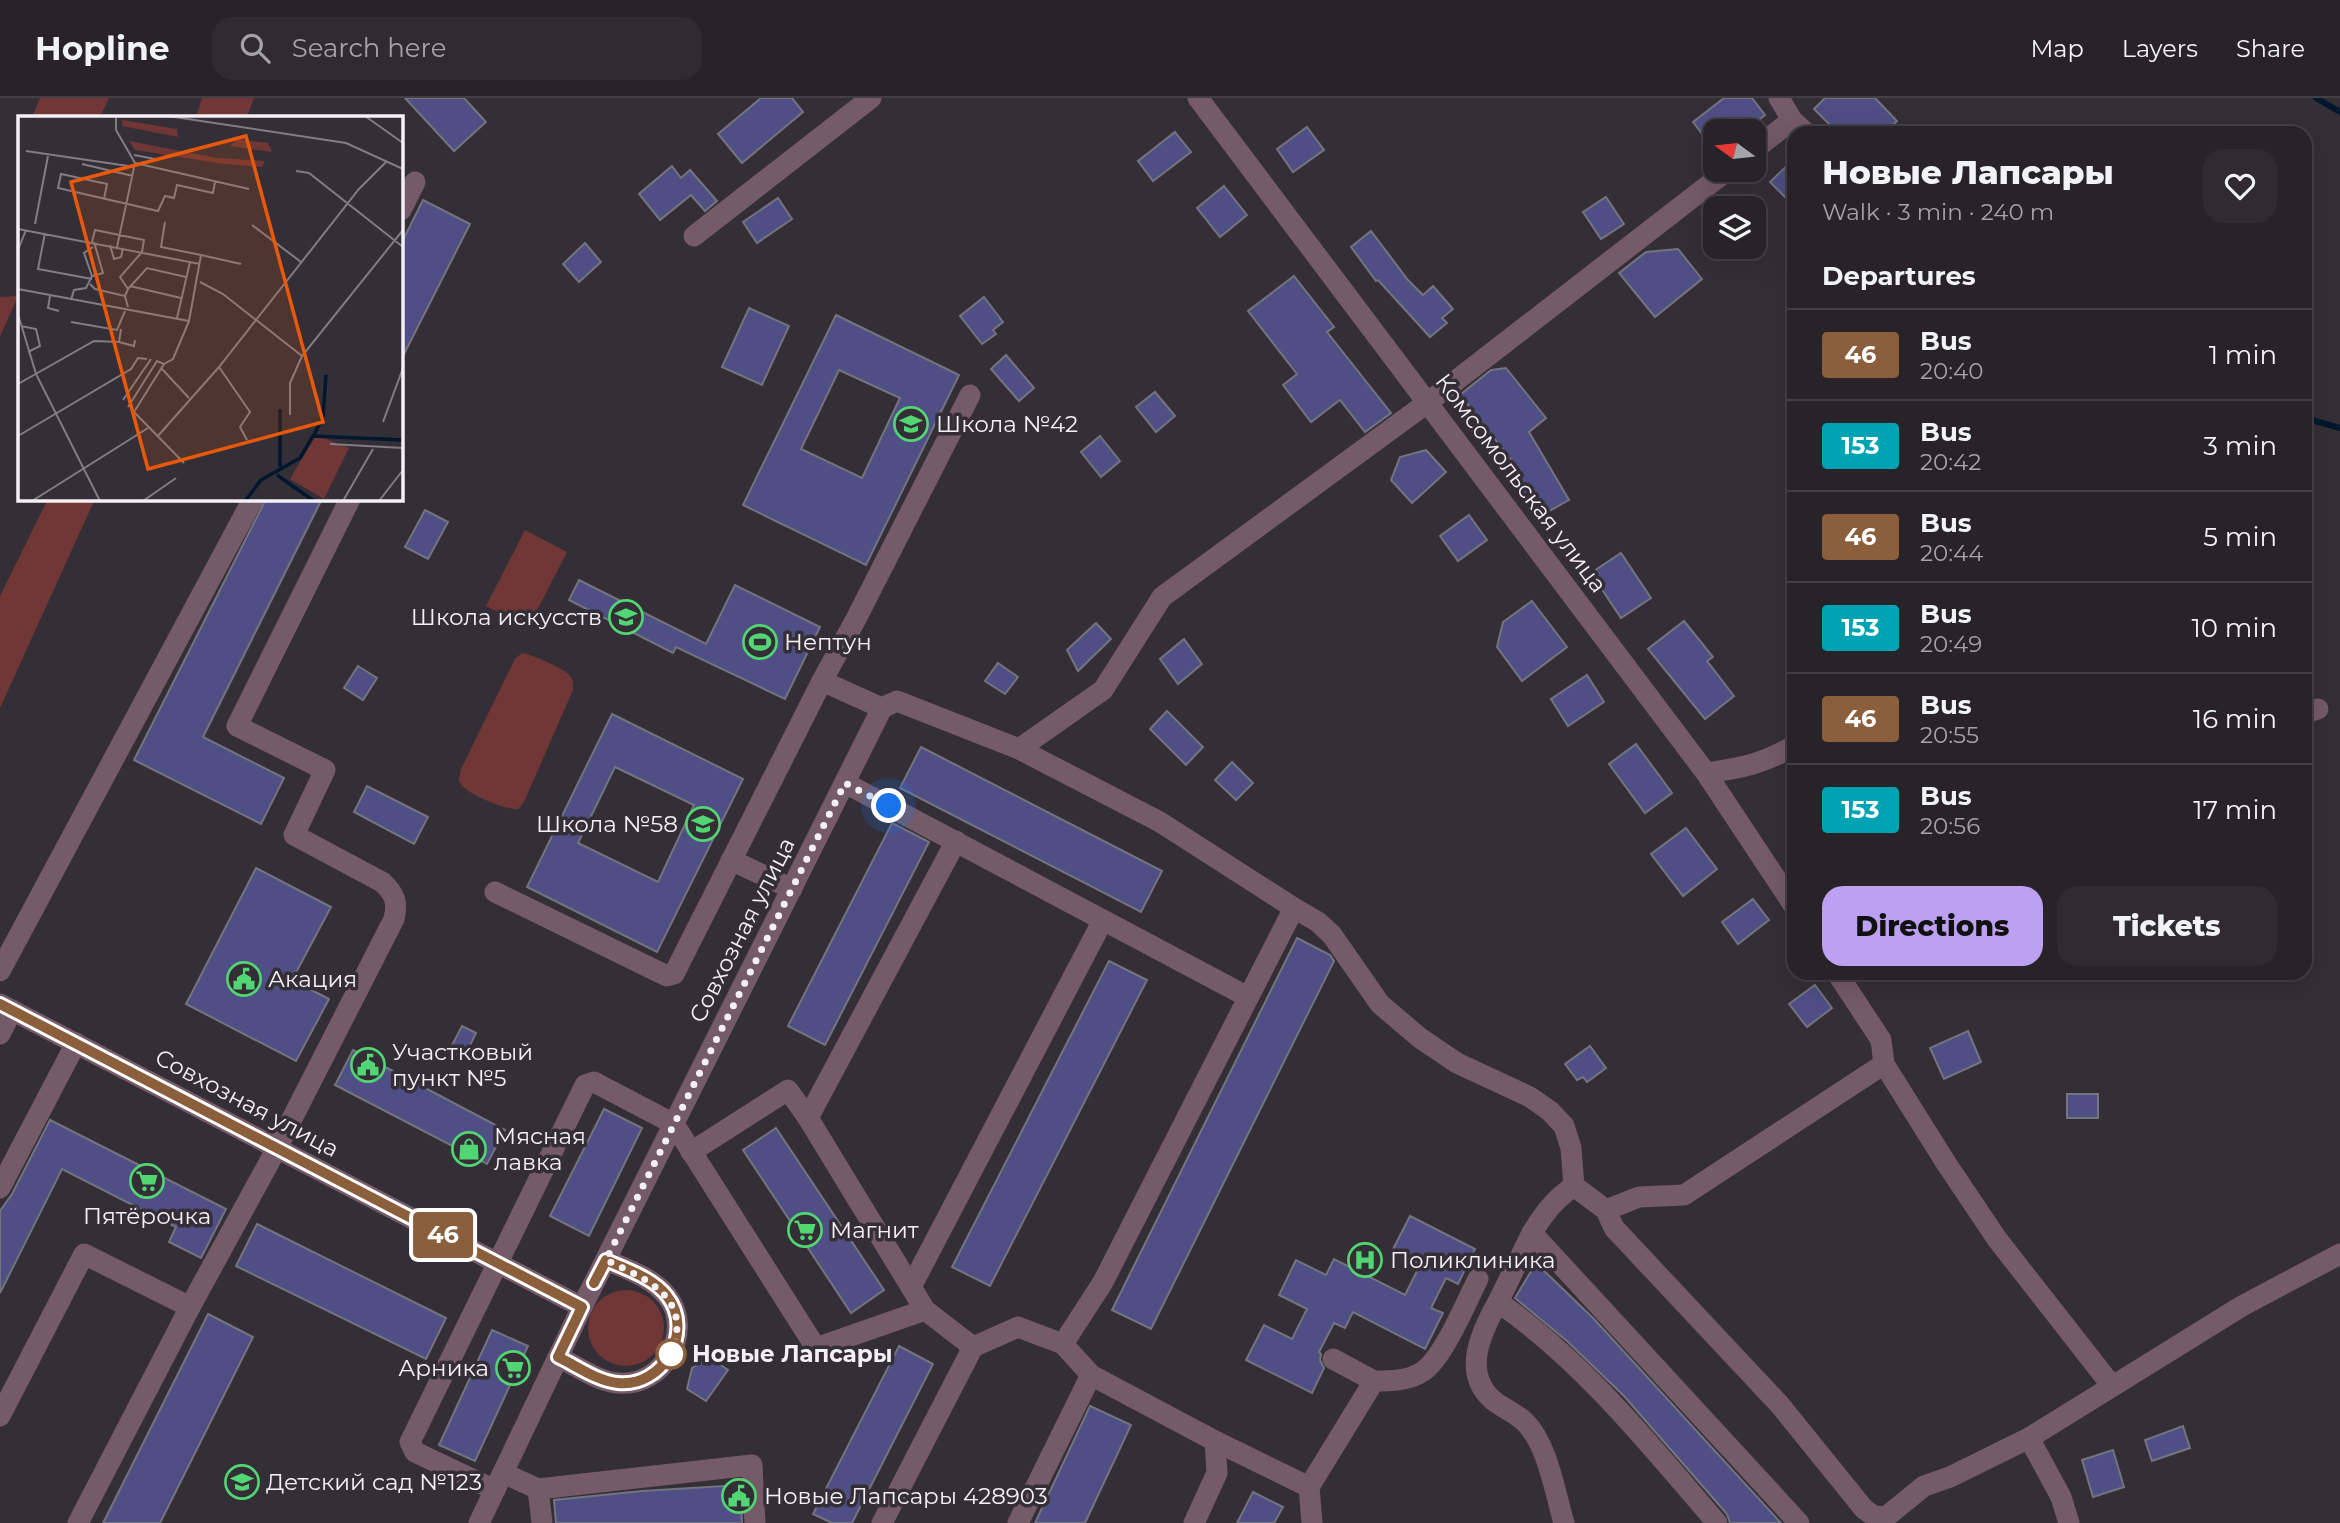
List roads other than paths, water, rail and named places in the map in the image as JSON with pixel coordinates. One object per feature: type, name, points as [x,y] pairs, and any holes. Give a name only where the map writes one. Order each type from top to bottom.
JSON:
[{"type":"street","points":[[694,236],[871,98]]},
{"type":"street","name":"Комсомольская улица","points":[[1198,98],[1706,773],[1787,895]]},
{"type":"street","points":[[1779,98],[1798,126]]},
{"type":"street","points":[[1766,144],[1787,133]]},
{"type":"street","points":[[1019,749],[1102,690],[1162,597],[1427,403],[1712,182]]},
{"type":"street","points":[[402,209],[415,183]]},
{"type":"street","points":[[495,892],[667,976],[674,974],[821,681],[863,607],[970,395]]},
{"type":"street","points":[[0,971],[252,500]]},
{"type":"street","points":[[78,1523],[190,1307],[277,1149],[394,919],[397,905],[393,892],[383,882],[294,835],[325,770],[237,726],[350,500]]},
{"type":"street","points":[[821,681],[882,708],[897,701],[1019,749],[1160,822],[1318,922],[1332,935],[1380,1004],[1420,1038],[1457,1063],[1530,1097],[1550,1111],[1564,1126],[1571,1148],[1574,1186],[1606,1210],[1614,1228],[1780,1405],[1864,1509],[1874,1516],[1886,1517],[1924,1486],[1950,1477],[2029,1438],[2242,1306],[2340,1254]]},
{"type":"street","name":"Совхозная улица","points":[[479,1523],[582,1307],[882,708]]},
{"type":"street","points":[[1706,773],[1766,762],[1787,751]]},
{"type":"street","points":[[845,783],[1248,997]]},
{"type":"street","points":[[808,1118],[956,841]]},
{"type":"street","points":[[731,860],[792,889]]},
{"type":"street","points":[[1063,1345],[1103,1282],[1294,908]]},
{"type":"street","points":[[911,1287],[1104,920]]},
{"type":"street","points":[[1842,980],[1881,1040],[1884,1063],[1997,1240],[2112,1386]]},
{"type":"street","points":[[0,1034],[6,1007]]},
{"type":"street","name":"Совхозная улица","points":[[6,1007],[582,1307]]},
{"type":"street","points":[[0,1188],[76,1043]]},
{"type":"street","points":[[1606,1210],[1639,1198],[1684,1195],[1884,1063]]},
{"type":"street","points":[[755,1523],[752,1465],[538,1489],[499,1482],[415,1452],[410,1442],[585,1085],[594,1082],[674,1124],[816,1348],[925,1310]]},
{"type":"street","points":[[691,1152],[788,1090],[808,1118],[925,1310],[973,1346]]},
{"type":"street","points":[[1564,1523],[1541,1447],[1525,1422],[1492,1399],[1483,1388],[1476,1370],[1476,1349],[1545,1211],[1574,1186]]},
{"type":"street","points":[[1532,1233],[1799,1523]]},
{"type":"street","points":[[0,1416],[85,1254],[190,1307]]},
{"type":"street","points":[[558,1357],[598,1377],[619,1383],[640,1381],[656,1372],[671,1354],[677,1336],[677,1316],[668,1297],[650,1282],[606,1260]]},
{"type":"street","points":[[1333,1359],[1374,1381],[1396,1381],[1422,1372],[1437,1358],[1478,1279]]},
{"type":"street","points":[[1498,1302],[1533,1326],[1587,1379],[1661,1457],[1717,1523]]},
{"type":"street","points":[[882,1523],[973,1346],[1018,1327],[1063,1345],[1091,1375],[1309,1487]]},
{"type":"street","points":[[1018,1523],[1091,1375]]},
{"type":"street","points":[[1312,1523],[1309,1487],[1374,1381]]},
{"type":"street","points":[[2029,1438],[2061,1497],[2069,1523]]},
{"type":"street","points":[[1194,1523],[1217,1474],[1215,1441]]},
{"type":"street","points":[[538,1489],[542,1523]]},
{"type":"waterway","points":[[2316,98],[2340,112]]},
{"type":"waterway","points":[[2312,420],[2340,428]]},
{"type":"place","name":"Школа №42","points":[[911,424]]},
{"type":"place","name":"Школа искусств","points":[[626,617]]},
{"type":"place","name":"Нептун","points":[[760,642]]},
{"type":"place","name":"Школа №58","points":[[703,824]]},
{"type":"place","name":"Акация","points":[[244,979]]},
{"type":"place","name":"Участковый пункт №5","points":[[368,1065]]},
{"type":"place","name":"Мясная лавка","points":[[469,1149]]},
{"type":"place","name":"Пятёрочка","points":[[147,1181]]},
{"type":"place","name":"Магнит","points":[[805,1230]]},
{"type":"place","name":"Поликлиника","points":[[1365,1260]]},
{"type":"place","name":"Новые Лапсары","points":[[671,1354]]},
{"type":"place","name":"Арника","points":[[513,1368]]},
{"type":"place","name":"Детский сад №123","points":[[242,1482]]},
{"type":"place","name":"Новые Лапсары 428903","points":[[739,1496]]}]
